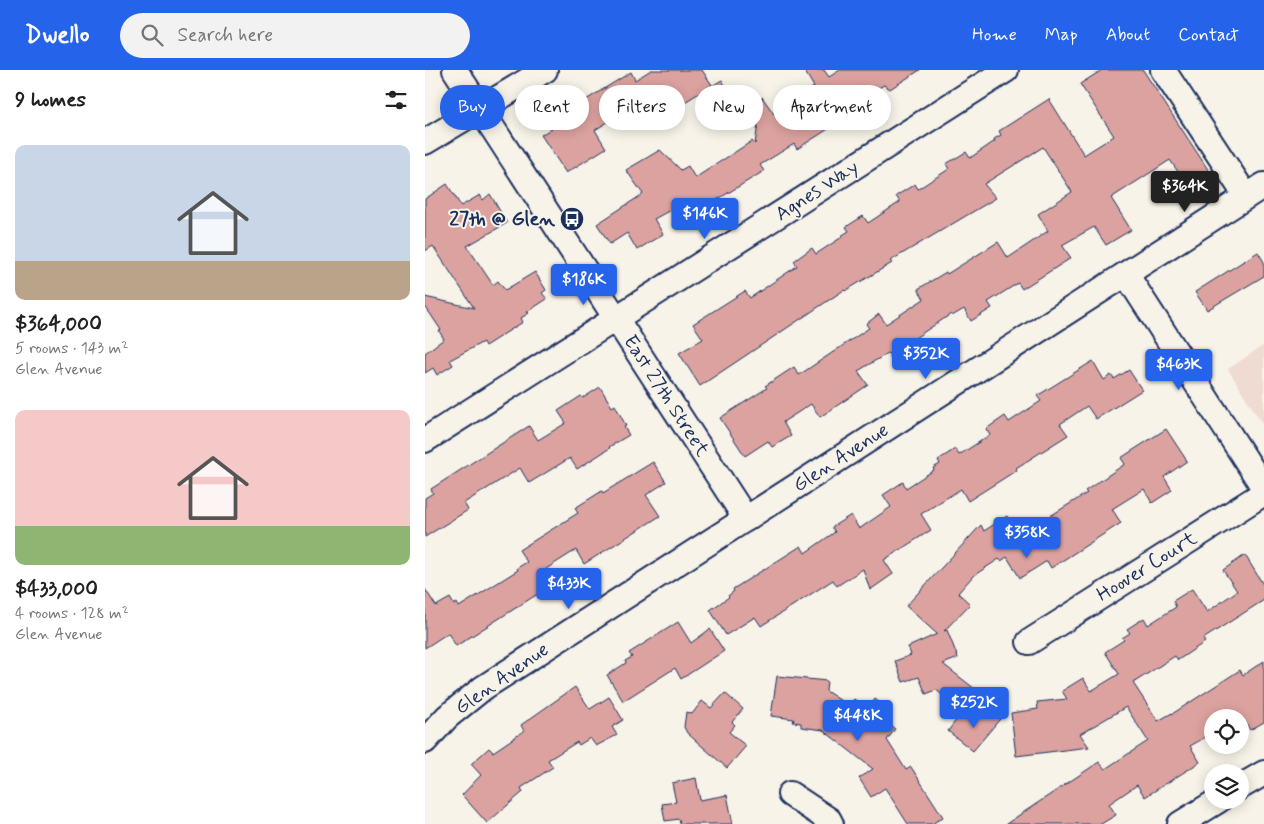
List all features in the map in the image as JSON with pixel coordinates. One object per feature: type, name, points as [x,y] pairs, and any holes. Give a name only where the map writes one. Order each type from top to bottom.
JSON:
[{"type":"street","name":"East 27th Street","points":[[455,70],[465,85]]},
{"type":"street","points":[[505,94],[545,70]]},
{"type":"street","name":"Agnes Way","points":[[425,440],[617,320],[1006,70]]},
{"type":"street","points":[[1163,70],[1255,190]]},
{"type":"street","points":[[425,142],[445,130]]},
{"type":"street","name":"East 27th Street","points":[[495,130],[746,519]]},
{"type":"street","name":"Glen Avenue","points":[[425,741],[447,717],[483,688],[1255,190]]},
{"type":"street","points":[[1127,274],[1264,488]]},
{"type":"street","name":"Hoover Court","points":[[1029,642],[1264,492]]},
{"type":"street","points":[[1249,782],[1264,773]]},
{"type":"street","points":[[790,794],[829,820],[831,824]]},
{"type":"street","points":[[1180,824],[1204,809]]},
{"type":"shaded area","points":[[1264,345],[1264,427],[1228,369]]},
{"type":"building","points":[[651,70],[702,70],[712,85],[695,85],[695,96],[685,102],[685,85],[610,85],[631,72],[635,80]]},
{"type":"building","points":[[804,70],[824,70],[829,77],[840,70],[920,70],[891,88],[891,85],[813,85]]},
{"type":"building","points":[[1102,70],[1143,70],[1209,171],[1187,185],[1170,160],[1111,198],[1131,230],[1106,245],[1094,227],[1062,245],[1071,258],[1022,289],[1018,283],[988,302],[992,308],[971,321],[964,309],[952,316],[951,314],[915,338],[924,352],[897,368],[888,353],[858,371],[868,385],[820,417],[811,404],[783,422],[791,436],[772,447],[768,441],[745,456],[720,418],[767,388],[765,386],[794,367],[799,375],[869,328],[866,324],[879,314],[886,324],[924,299],[918,289],[946,272],[947,274],[998,242],[1008,258],[1048,231],[1038,214],[1072,192],[1043,147],[984,184],[996,198],[890,261],[892,263],[844,290],[700,386],[679,353],[703,339],[693,324],[745,291],[750,298],[797,266],[794,261],[812,248],[816,254],[842,237],[849,231],[846,227],[863,216],[868,223],[900,202],[896,196],[915,184],[918,189],[949,169],[946,164],[966,152],[970,158],[995,141],[994,139],[1001,135],[999,131],[1049,99],[1084,155],[1114,136],[1080,84]]},
{"type":"building","points":[[722,80],[725,85],[713,85]]},
{"type":"building","points":[[599,92],[599,128],[595,130],[606,148],[566,173],[541,135],[549,130],[589,130],[589,98]]},
{"type":"building","points":[[763,98],[773,113],[773,130],[827,130],[797,149],[794,144],[760,165],[764,171],[692,215],[685,202],[654,219],[663,234],[637,250],[627,233],[610,244],[597,224],[643,194],[626,170],[660,150],[681,170],[688,166],[695,178],[752,141],[755,144],[757,130],[763,130]]},
{"type":"building","points":[[447,184],[461,206],[480,195],[483,200],[490,194],[507,223],[467,246],[493,285],[498,281],[505,290],[535,272],[546,290],[542,293],[547,299],[527,312],[529,313],[521,318],[523,322],[485,346],[483,342],[450,360],[453,365],[437,375],[433,368],[425,373],[425,353],[444,339],[439,331],[441,330],[425,306],[425,297],[474,308],[433,246],[425,251],[425,199]]},
{"type":"building","points":[[1258,252],[1264,262],[1264,276],[1207,310],[1195,292]]},
{"type":"building","points":[[1093,361],[1104,380],[1111,375],[1114,379],[1129,370],[1142,390],[1096,419],[1087,406],[1060,424],[1068,435],[1016,468],[1017,470],[968,501],[961,489],[921,514],[931,530],[884,560],[893,574],[870,590],[863,569],[837,586],[833,580],[761,626],[755,617],[726,635],[710,610],[729,597],[734,591],[733,589],[801,546],[805,553],[835,532],[832,527],[851,515],[859,529],[891,507],[883,495],[903,482],[906,488],[934,470],[933,468],[940,464],[938,460],[955,449],[959,455],[990,435],[986,429],[1005,416],[1009,422],[1041,401],[1037,396]]},
{"type":"building","points":[[600,387],[612,407],[615,405],[629,435],[577,469],[570,458],[529,483],[520,468],[464,503],[468,510],[425,537],[425,498],[433,493],[431,489],[529,426],[538,440],[566,423],[558,411],[581,396],[583,398]]},
{"type":"building","points":[[1166,429],[1187,461],[1164,477],[1172,490],[1152,503],[1144,489],[1112,509],[1121,523],[1051,568],[1047,561],[1020,578],[1007,557],[1001,561],[999,559],[973,576],[958,593],[970,604],[944,631],[947,630],[958,658],[943,664],[984,696],[968,714],[936,690],[926,694],[919,677],[903,682],[895,661],[911,655],[908,647],[937,634],[906,606],[981,525],[984,531],[1007,516],[1012,524],[1016,522],[1023,533],[1087,493],[1085,491],[1125,464],[1121,458]]},
{"type":"building","points":[[653,462],[666,482],[646,495],[660,516],[584,564],[576,550],[546,569],[555,583],[456,646],[448,633],[425,648],[425,589],[436,606],[450,598],[454,605],[457,603],[459,607],[518,570],[517,568],[527,562],[519,550],[578,513],[575,508]]},
{"type":"building","points":[[1245,555],[1264,586],[1264,600],[1203,639],[1205,642],[1178,660],[1175,656],[1133,683],[1158,721],[1240,670],[1243,675],[1264,661],[1264,722],[1250,730],[1249,709],[1204,709],[1204,738],[1190,746],[1200,762],[1145,797],[1137,785],[1109,804],[1116,815],[1101,824],[1006,824],[1099,762],[1105,769],[1148,741],[1126,707],[1080,734],[1089,747],[1016,756],[1011,713],[1038,709],[1037,702],[1067,699],[1062,691],[1083,678],[1091,691],[1119,674],[1105,652],[1124,640],[1122,638],[1130,633],[1127,629],[1144,618],[1148,625],[1176,607],[1173,601],[1192,589],[1207,612],[1237,591],[1223,570]]},
{"type":"building","points":[[678,622],[691,643],[710,629],[724,651],[681,679],[675,668],[623,701],[607,675],[632,657],[629,653]]},
{"type":"building","points":[[777,676],[827,681],[826,691],[849,706],[854,699],[868,709],[875,699],[891,711],[884,721],[895,729],[887,740],[906,770],[911,767],[943,817],[932,824],[908,824],[885,788],[871,797],[859,778],[873,769],[823,730],[801,727],[801,723],[793,722],[794,719],[771,716]]},
{"type":"building","points":[[575,687],[590,709],[609,697],[623,720],[612,727],[617,735],[596,746],[590,738],[579,745],[577,742],[548,760],[553,767],[521,788],[523,792],[487,823],[462,795],[481,775],[471,764],[489,748],[493,752],[524,731],[521,725]]},
{"type":"building","points":[[725,693],[743,709],[732,722],[735,725],[729,732],[746,746],[727,768],[687,733],[684,727],[686,712],[692,714],[702,701],[711,708]]},
{"type":"building","points":[[1005,713],[973,751],[948,731],[957,719]]},
{"type":"building","points":[[696,778],[700,800],[727,795],[733,824],[680,824],[679,819],[665,821],[662,804],[676,802],[672,783]]},
{"type":"place","name":"27th @ Glen","points":[[572,219]]}]
